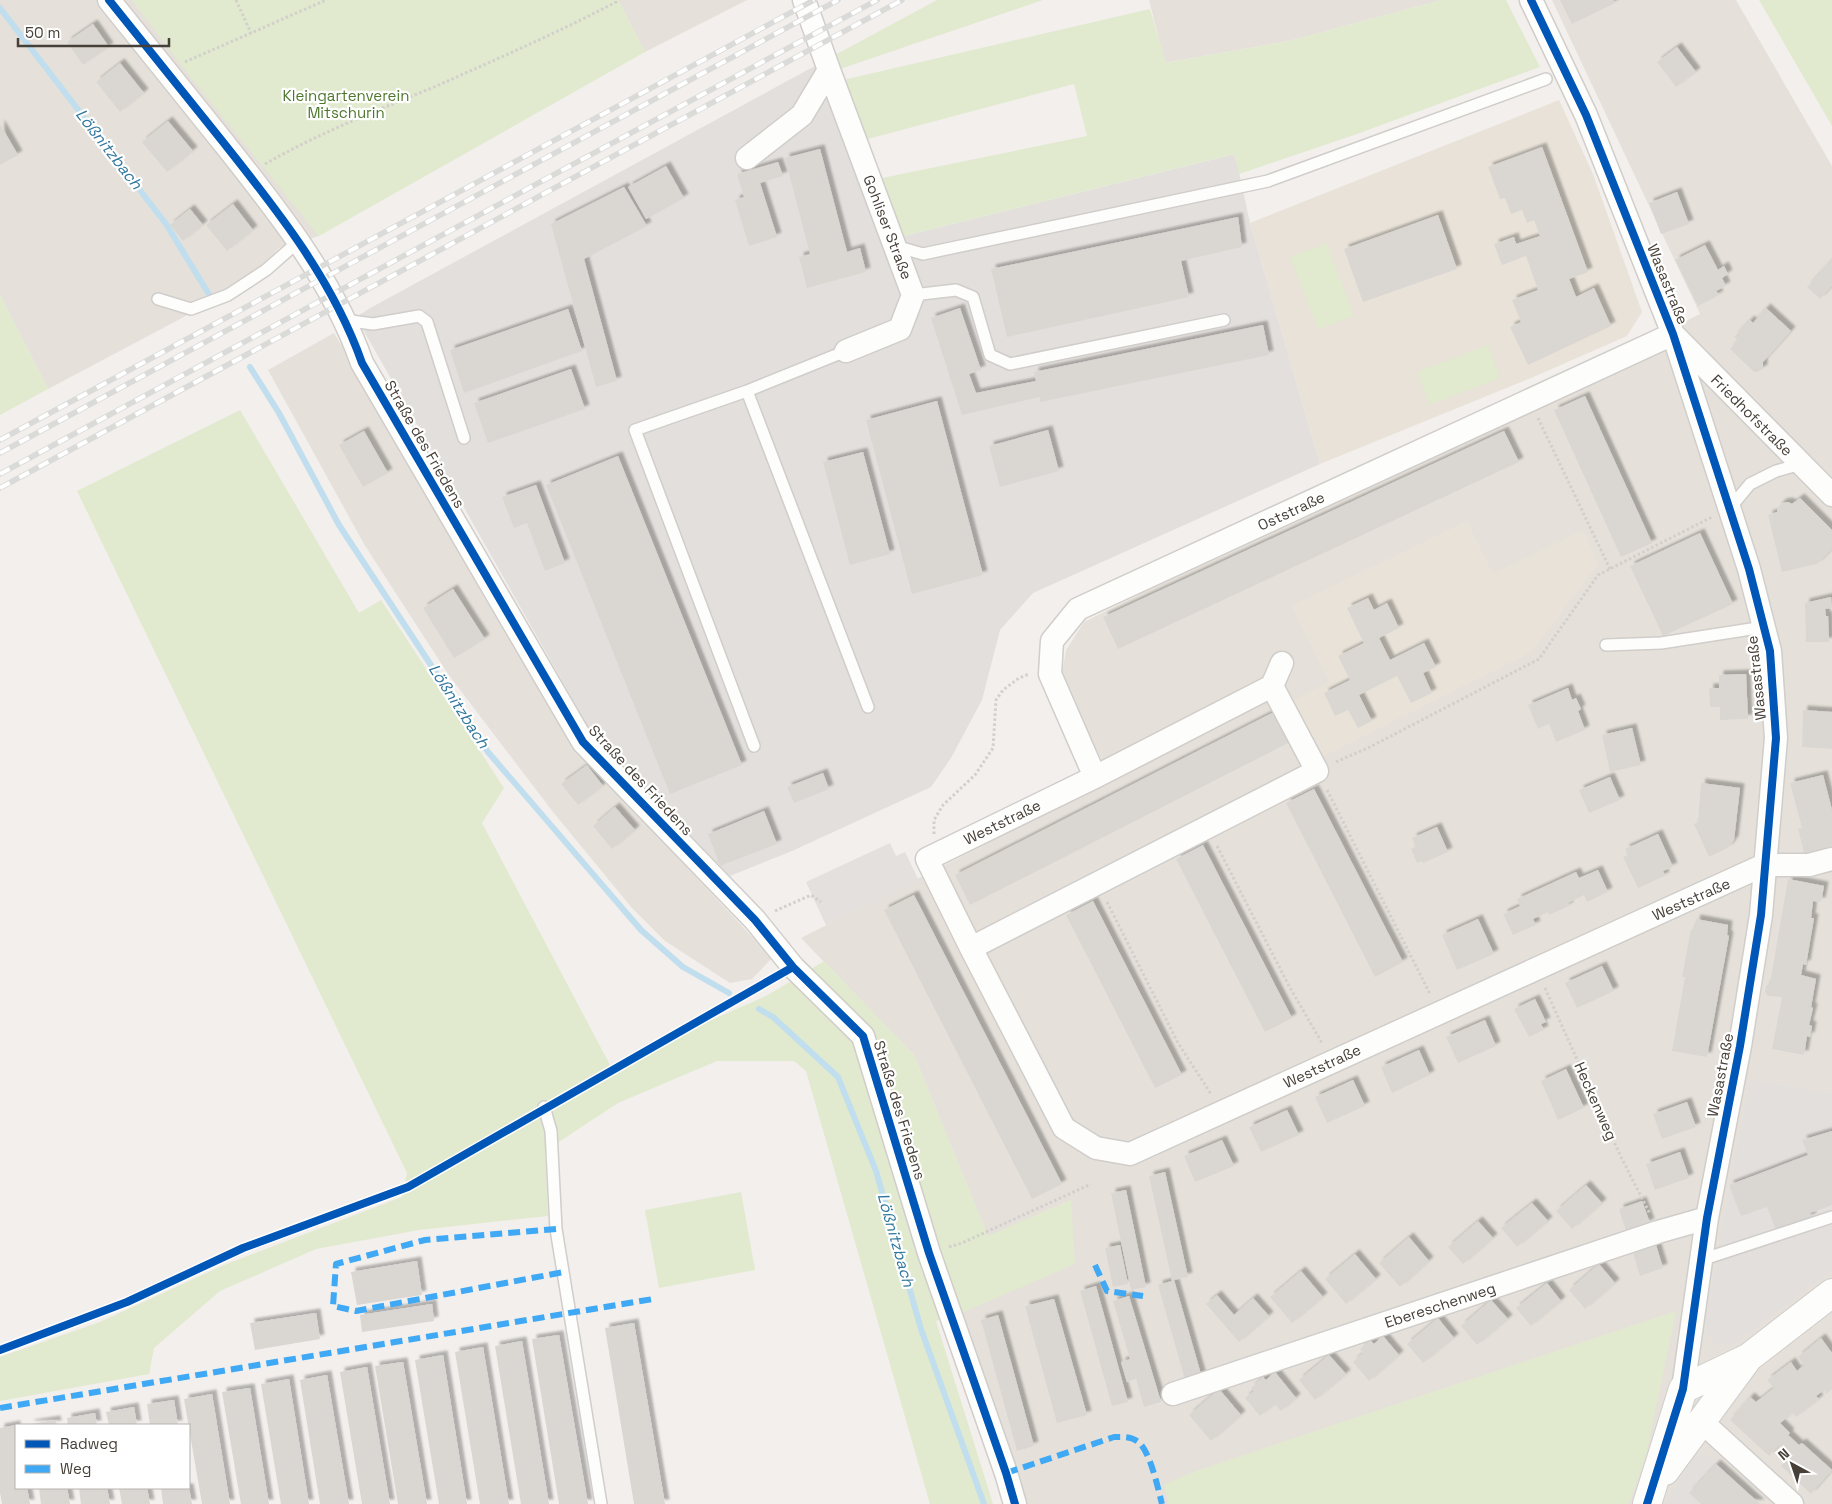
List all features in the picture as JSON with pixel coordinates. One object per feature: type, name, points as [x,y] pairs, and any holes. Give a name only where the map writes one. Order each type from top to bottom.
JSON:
[{"type":"street","name":"Straße des Friedens","points":[[109,0],[300,241],[351,332],[362,363],[583,742],[755,920],[793,966],[863,1036],[929,1253],[1006,1473],[1015,1504]]},
{"type":"street","name":"Gohliser Straße","points":[[804,0],[913,294],[900,329],[846,351]]},
{"type":"street","name":"Wasastraße","points":[[1530,0],[1586,115],[1673,334],[1750,569],[1770,651],[1776,738],[1761,915],[1740,1046],[1707,1218],[1683,1389]]},
{"type":"street","points":[[747,158],[802,115],[829,70]]},
{"type":"street","name":"Oststraße","points":[[1095,777],[1050,674],[1052,641],[1078,609],[1673,334]]},
{"type":"street","name":"Friedhofstraße","points":[[1673,334],[1832,495]]},
{"type":"street","points":[[970,948],[1318,771],[1272,686],[1282,663]]},
{"type":"street","name":"Weststraße","points":[[1272,686],[1095,777],[928,859],[970,948],[1064,1128],[1096,1148],[1130,1154],[1764,865]]},
{"type":"street","points":[[1764,865],[1809,865],[1832,859]]},
{"type":"street","name":"Ebereschenweg","points":[[1173,1394],[1658,1232],[1707,1218]]},
{"type":"street","points":[[1650,1496],[1683,1389],[1748,1358],[1832,1293]]},
{"type":"street","points":[[1650,1496],[1748,1358]]},
{"type":"street","points":[[1702,1422],[1792,1504]]},
{"type":"lane","points":[[894,246],[923,254],[1268,181],[1546,79]]},
{"type":"lane","points":[[158,299],[192,309],[228,295],[266,270],[300,241]]},
{"type":"lane","points":[[913,294],[956,290],[973,297],[990,355],[1010,364],[1224,320]]},
{"type":"lane","points":[[344,320],[373,324],[419,316],[427,322],[464,438]]},
{"type":"lane","points":[[754,746],[636,430],[747,391],[846,351]]},
{"type":"lane","points":[[747,391],[868,707]]},
{"type":"lane","points":[[1730,508],[1750,484],[1776,471],[1801,464]]},
{"type":"lane","points":[[1606,645],[1661,643],[1764,627]]},
{"type":"lane","points":[[544,1107],[551,1131],[556,1228],[601,1504]]},
{"type":"lane","points":[[1701,1260],[1832,1217]]},
{"type":"path","points":[[236,0],[251,33]]},
{"type":"path","points":[[190,70],[184,62],[326,0]]},
{"type":"path","points":[[264,164],[348,122],[433,87],[587,18],[616,2],[615,0]]},
{"type":"path","points":[[1530,401],[1610,569]]},
{"type":"path","points":[[1439,1012],[1318,771],[1368,748],[1539,659],[1598,575],[1730,508]]},
{"type":"path","points":[[938,854],[934,839],[934,820],[943,804],[975,775],[993,748],[996,700],[1003,690],[1019,678],[1050,665]]},
{"type":"path","points":[[1208,827],[1289,986],[1332,1061]]},
{"type":"path","points":[[1097,884],[1178,1042],[1223,1112]]},
{"type":"path","points":[[755,920],[811,895],[821,902]]},
{"type":"path","points":[[929,1253],[962,1243],[1091,1184]]},
{"type":"shaded area","points":[[0,0],[133,0],[319,236],[279,248],[258,271],[182,318],[48,389],[0,295]]},
{"type":"shaded area","points":[[618,0],[747,0],[645,52]]},
{"type":"shaded area","points":[[1149,0],[1442,0],[1289,41],[1165,63]]},
{"type":"shaded area","points":[[1552,0],[1736,0],[1832,166],[1832,1504],[1019,1504],[959,1314],[1071,1200],[988,1237],[914,1055],[801,938],[1112,780],[1061,680],[1066,650],[1084,622],[1700,314]]},
{"type":"shaded area","points":[[835,55],[900,237],[1235,154],[1250,223],[1320,464],[1033,593],[1000,630],[982,700],[951,758],[931,787],[792,851],[730,876],[594,737],[356,317]]},
{"type":"shaded area","points":[[1559,100],[1593,174],[1642,312],[1627,336],[1531,378],[1320,464],[1250,223]]},
{"type":"shaded area","points":[[334,333],[573,742],[662,841],[772,958],[752,979],[730,983],[665,941],[632,908],[553,812],[448,674],[364,544],[268,370]]},
{"type":"shaded area","points":[[1467,521],[1493,574],[1583,530],[1598,564],[1531,652],[1320,758],[1291,702],[1329,682],[1291,606]]},
{"type":"shaded area","points":[[890,843],[896,856],[905,852],[919,881],[826,925],[806,882]]},
{"type":"shaded area","points":[[1750,1080],[1832,1094],[1832,1270],[1732,1345],[1714,1343],[1707,1334],[1705,1321]]},
{"type":"shaded area","points":[[1702,1455],[1713,1458],[1763,1504],[1666,1504],[1693,1458]]},
{"type":"green space","name":"Kleingartenverein Mitschurin","points":[[132,0],[618,0],[645,52],[319,236],[189,75]]},
{"type":"green space","points":[[937,0],[1043,0],[840,69],[835,55]]},
{"type":"green space","points":[[1442,0],[1506,0],[1540,67],[1354,135],[1239,174],[1234,154],[900,237],[877,179],[1087,136],[1074,84],[864,140],[843,80],[1150,9],[1166,63],[1289,41]]},
{"type":"green space","points":[[1759,0],[1832,0],[1832,126]]},
{"type":"green space","points":[[1327,243],[1354,316],[1318,329],[1290,257]]},
{"type":"green space","points":[[0,295],[48,389],[0,415]]},
{"type":"green space","points":[[1488,345],[1500,378],[1429,405],[1417,372]]},
{"type":"green space","points":[[240,410],[359,613],[381,600],[504,788],[482,823],[610,1065],[768,995],[824,961],[914,1055],[988,1236],[1071,1200],[1075,1264],[959,1314],[936,1321],[993,1504],[930,1504],[806,1071],[794,1061],[717,1061],[618,1103],[545,1151],[548,1216],[419,1230],[316,1249],[220,1291],[154,1348],[149,1374],[0,1401],[0,1357],[100,1322],[224,1265],[402,1197],[407,1173],[77,491]]},
{"type":"green space","points":[[741,1192],[755,1270],[659,1288],[645,1210]]},
{"type":"green space","points":[[1676,1311],[1646,1455],[1629,1504],[1169,1504],[1164,1485],[1193,1472]]},
{"type":"building","points":[[1560,0],[1613,0],[1615,3],[1572,24]]},
{"type":"building","points":[[93,24],[109,47],[83,65],[67,42]]},
{"type":"building","points":[[1677,47],[1696,72],[1676,87],[1657,62]]},
{"type":"building","points":[[120,63],[144,93],[120,112],[96,82]]},
{"type":"building","points":[[168,121],[193,151],[167,172],[142,142]]},
{"type":"building","points":[[0,124],[18,155],[0,165]]},
{"type":"building","points":[[1542,147],[1588,272],[1569,279],[1576,297],[1594,288],[1611,326],[1528,365],[1510,327],[1521,322],[1512,300],[1538,290],[1526,256],[1502,265],[1494,244],[1514,237],[1516,244],[1540,236],[1534,220],[1527,223],[1522,210],[1511,214],[1505,198],[1500,199],[1488,167]]},
{"type":"building","points":[[820,149],[847,252],[860,248],[866,272],[807,288],[799,257],[810,254],[785,158]]},
{"type":"building","points":[[778,162],[783,176],[760,183],[777,237],[749,246],[735,200],[744,197],[737,174]]},
{"type":"building","points":[[666,166],[684,198],[646,219],[628,187]]},
{"type":"building","points":[[624,187],[647,226],[584,259],[617,381],[596,387],[551,224]]},
{"type":"building","points":[[1677,192],[1689,224],[1661,234],[1649,203]]},
{"type":"building","points":[[233,204],[253,230],[227,251],[206,225]]},
{"type":"building","points":[[190,209],[203,225],[183,241],[170,225]]},
{"type":"building","points":[[1438,215],[1457,269],[1363,302],[1344,249]]},
{"type":"building","points":[[1238,217],[1242,247],[1181,261],[1189,297],[1007,337],[991,269]]},
{"type":"building","points":[[1705,245],[1718,270],[1724,266],[1728,274],[1722,278],[1726,286],[1716,291],[1719,295],[1698,306],[1675,260]]},
{"type":"building","points":[[1832,260],[1832,286],[1820,299],[1807,287]]},
{"type":"building","points":[[960,308],[981,370],[969,374],[976,393],[1036,381],[1034,372],[1263,325],[1269,355],[1040,402],[1040,397],[962,415],[931,318]]},
{"type":"building","points":[[1766,308],[1791,331],[1763,362],[1763,369],[1754,372],[1730,349],[1738,340],[1734,337],[1750,320],[1753,323]]},
{"type":"building","points":[[568,309],[582,351],[464,393],[450,350]]},
{"type":"building","points":[[571,369],[585,409],[488,443],[474,403]]},
{"type":"building","points":[[1585,396],[1652,543],[1621,557],[1554,410]]},
{"type":"building","points":[[937,401],[983,575],[912,594],[866,420]]},
{"type":"building","points":[[1048,430],[1059,471],[1000,487],[989,446]]},
{"type":"building","points":[[364,431],[388,473],[363,487],[339,445]]},
{"type":"building","points":[[1504,431],[1519,462],[1118,649],[1103,617]]},
{"type":"building","points":[[863,452],[890,554],[850,565],[823,462]]},
{"type":"building","points":[[618,456],[742,765],[670,794],[546,485]]},
{"type":"building","points":[[536,485],[565,563],[545,571],[527,523],[514,528],[502,497]]},
{"type":"building","points":[[1800,498],[1832,530],[1832,549],[1817,564],[1782,572],[1768,515],[1777,512],[1778,507],[1782,503],[1788,502],[1792,504]]},
{"type":"building","points":[[1700,533],[1733,604],[1663,636],[1630,566]]},
{"type":"building","points":[[453,589],[485,639],[454,658],[423,608]]},
{"type":"building","points":[[1831,597],[1832,608],[1825,609],[1826,616],[1828,616],[1829,642],[1806,642],[1805,603]]},
{"type":"building","points":[[1368,598],[1374,610],[1387,603],[1399,628],[1379,638],[1390,660],[1424,643],[1436,667],[1423,673],[1432,693],[1411,703],[1397,676],[1359,695],[1372,721],[1358,728],[1348,710],[1335,716],[1324,693],[1350,680],[1338,656],[1364,643],[1347,608]]},
{"type":"building","points":[[1746,674],[1748,719],[1720,720],[1720,707],[1710,707],[1709,688],[1719,688],[1719,675]]},
{"type":"building","points":[[1568,688],[1572,700],[1576,698],[1581,709],[1578,711],[1585,730],[1556,742],[1549,724],[1538,729],[1528,705]]},
{"type":"building","points":[[1803,710],[1832,712],[1832,749],[1802,747]]},
{"type":"building","points":[[1274,712],[1290,742],[970,905],[955,875]]},
{"type":"building","points":[[1632,728],[1641,765],[1610,772],[1602,735]]},
{"type":"building","points":[[587,765],[603,786],[578,805],[561,784]]},
{"type":"building","points":[[823,773],[829,789],[794,803],[787,787]]},
{"type":"building","points":[[1823,775],[1832,810],[1832,850],[1805,857],[1798,829],[1802,828],[1790,783]]},
{"type":"building","points":[[1610,777],[1620,800],[1589,813],[1579,790]]},
{"type":"building","points":[[1701,783],[1740,788],[1734,840],[1729,847],[1709,857],[1694,824],[1698,822]]},
{"type":"building","points":[[1314,789],[1403,962],[1375,977],[1286,803]]},
{"type":"building","points":[[615,807],[635,830],[612,849],[593,826]]},
{"type":"building","points":[[764,811],[777,844],[720,866],[708,834]]},
{"type":"building","points":[[1437,827],[1448,852],[1423,863],[1422,861],[1417,863],[1411,849],[1416,847],[1412,838]]},
{"type":"building","points":[[1658,834],[1673,867],[1663,871],[1665,876],[1638,888],[1623,857],[1628,855],[1625,849]]},
{"type":"building","points":[[1203,845],[1292,1018],[1265,1032],[1176,859]]},
{"type":"building","points":[[1598,870],[1608,892],[1587,902],[1584,895],[1568,903],[1569,906],[1549,915],[1548,912],[1533,919],[1536,925],[1513,935],[1503,914],[1520,906],[1517,899],[1576,872],[1579,878]]},
{"type":"building","points":[[1788,879],[1824,886],[1821,902],[1813,901],[1811,918],[1814,918],[1806,965],[1803,964],[1801,975],[1816,979],[1809,1025],[1812,1026],[1810,1037],[1807,1036],[1804,1055],[1772,1049],[1782,997],[1768,996],[1765,992],[1766,986],[1770,983]]},
{"type":"building","points":[[914,895],[1062,1184],[1032,1199],[884,910]]},
{"type":"building","points":[[1093,901],[1182,1075],[1155,1088],[1066,915]]},
{"type":"building","points":[[1478,919],[1494,954],[1457,970],[1442,935]]},
{"type":"building","points":[[1696,919],[1728,925],[1727,935],[1729,936],[1707,1057],[1672,1051],[1685,977],[1682,977],[1691,929],[1694,929]]},
{"type":"building","points":[[1602,966],[1614,991],[1577,1008],[1565,983]]},
{"type":"building","points":[[1535,999],[1546,1022],[1541,1024],[1544,1030],[1529,1037],[1514,1009]]},
{"type":"building","points":[[1485,1020],[1496,1046],[1458,1063],[1446,1037]]},
{"type":"building","points":[[1419,1050],[1430,1075],[1392,1093],[1381,1067]]},
{"type":"building","points":[[1566,1069],[1584,1108],[1558,1120],[1541,1081]]},
{"type":"building","points":[[1353,1080],[1365,1106],[1327,1123],[1315,1097]]},
{"type":"building","points":[[1687,1102],[1696,1127],[1662,1139],[1653,1114]]},
{"type":"building","points":[[1287,1110],[1299,1135],[1261,1152],[1249,1127]]},
{"type":"building","points":[[1832,1131],[1832,1205],[1810,1213],[1812,1217],[1776,1230],[1767,1207],[1741,1216],[1729,1185],[1808,1155],[1802,1140]]},
{"type":"building","points":[[1222,1140],[1234,1166],[1195,1182],[1184,1156]]},
{"type":"building","points":[[1680,1152],[1689,1178],[1655,1190],[1646,1164]]},
{"type":"building","points":[[1165,1172],[1188,1277],[1174,1280],[1202,1378],[1186,1383],[1158,1285],[1172,1281],[1149,1176]]},
{"type":"building","points":[[1586,1185],[1602,1203],[1572,1229],[1556,1211]]},
{"type":"building","points":[[1126,1190],[1146,1287],[1131,1290],[1111,1193]]},
{"type":"building","points":[[1642,1201],[1650,1223],[1626,1231],[1619,1209]]},
{"type":"building","points":[[1532,1203],[1548,1221],[1517,1247],[1501,1228]]},
{"type":"building","points":[[1478,1221],[1493,1238],[1463,1264],[1448,1247]]},
{"type":"building","points":[[1409,1237],[1429,1261],[1400,1287],[1379,1263]]},
{"type":"building","points":[[1120,1245],[1128,1284],[1113,1287],[1105,1248]]},
{"type":"building","points":[[1656,1245],[1663,1268],[1640,1276],[1633,1253]]},
{"type":"building","points":[[1355,1254],[1376,1279],[1346,1304],[1325,1279]]},
{"type":"building","points":[[417,1261],[422,1295],[357,1305],[351,1272]]},
{"type":"building","points":[[1599,1264],[1615,1283],[1585,1309],[1569,1290]]},
{"type":"building","points":[[1301,1271],[1323,1297],[1292,1323],[1270,1297]]},
{"type":"building","points":[[1547,1283],[1561,1301],[1531,1326],[1516,1308]]},
{"type":"building","points":[[1096,1286],[1128,1402],[1112,1406],[1080,1291]]},
{"type":"building","points":[[1217,1295],[1234,1315],[1253,1298],[1269,1316],[1239,1342],[1206,1304]]},
{"type":"building","points":[[1129,1296],[1161,1402],[1144,1407],[1136,1379],[1127,1382],[1121,1362],[1130,1359],[1113,1301]]},
{"type":"building","points":[[1054,1299],[1087,1415],[1057,1423],[1025,1306]]},
{"type":"building","points":[[1491,1300],[1508,1319],[1477,1345],[1461,1326]]},
{"type":"building","points":[[432,1304],[434,1321],[362,1332],[360,1315]]},
{"type":"building","points":[[316,1313],[320,1339],[255,1350],[250,1323]]},
{"type":"building","points":[[998,1315],[1034,1446],[1017,1451],[981,1320]]},
{"type":"building","points":[[1438,1318],[1454,1338],[1423,1363],[1407,1344]]},
{"type":"building","points":[[634,1323],[665,1504],[634,1504],[605,1328]]},
{"type":"building","points":[[559,1335],[588,1504],[559,1504],[532,1339]]},
{"type":"building","points":[[1383,1336],[1399,1355],[1369,1381],[1353,1362],[1363,1353],[1360,1349],[1370,1340],[1374,1344]]},
{"type":"building","points":[[1821,1338],[1832,1353],[1832,1389],[1826,1394],[1824,1390],[1816,1396],[1819,1399],[1796,1417],[1793,1413],[1780,1423],[1790,1433],[1788,1435],[1799,1445],[1802,1443],[1832,1470],[1811,1494],[1781,1466],[1790,1456],[1779,1445],[1769,1456],[1730,1420],[1750,1397],[1756,1402],[1774,1388],[1767,1380],[1791,1362],[1797,1371],[1804,1365],[1798,1357]]},
{"type":"building","points":[[522,1341],[549,1504],[521,1504],[495,1346]]},
{"type":"building","points":[[483,1347],[509,1504],[480,1504],[455,1352]]},
{"type":"building","points":[[443,1355],[467,1504],[439,1504],[415,1360]]},
{"type":"building","points":[[1329,1355],[1346,1374],[1315,1400],[1299,1380]]},
{"type":"building","points":[[403,1362],[427,1504],[398,1504],[375,1366]]},
{"type":"building","points":[[367,1367],[390,1504],[362,1504],[340,1372]]},
{"type":"building","points":[[1275,1372],[1296,1398],[1281,1411],[1275,1404],[1260,1416],[1245,1398],[1254,1391],[1251,1388],[1263,1377],[1266,1380]]},
{"type":"building","points":[[327,1375],[349,1504],[320,1504],[300,1380]]},
{"type":"building","points":[[289,1379],[309,1504],[281,1504],[261,1384]]},
{"type":"building","points":[[250,1388],[269,1504],[241,1504],[222,1392]]},
{"type":"building","points":[[1219,1389],[1241,1415],[1211,1441],[1189,1415]]},
{"type":"building","points":[[212,1394],[230,1504],[202,1504],[190,1424],[188,1424],[184,1399]]},
{"type":"building","points":[[174,1400],[178,1424],[150,1424],[147,1404]]},
{"type":"building","points":[[134,1407],[137,1424],[109,1424],[106,1412]]},
{"type":"building","points":[[95,1413],[97,1424],[68,1424],[67,1418]]},
{"type":"building","points":[[56,1420],[57,1424],[30,1424]]},
{"type":"building","points":[[15,1425],[15,1489],[27,1489],[30,1504],[2,1504],[0,1493],[0,1428]]},
{"type":"building","points":[[1716,1464],[1760,1504],[1701,1504],[1689,1493]]},
{"type":"building","points":[[39,1489],[67,1489],[70,1504],[41,1504]]},
{"type":"building","points":[[79,1489],[107,1489],[110,1504],[81,1504]]},
{"type":"building","points":[[119,1489],[147,1489],[150,1504],[122,1504]]},
{"type":"building","points":[[161,1489],[189,1489],[192,1504],[163,1504]]},
{"type":"waterway","name":"Lößnitzbach","points":[[0,8],[166,224],[210,296]]},
{"type":"waterway","name":"Lößnitzbach","points":[[250,367],[279,413],[339,525],[488,752],[641,930],[683,967],[729,993]]},
{"type":"waterway","name":"Lößnitzbach","points":[[759,1009],[773,1017],[838,1077],[876,1171],[921,1329],[984,1504]]},
{"type":"railway","points":[[0,440],[814,0]]},
{"type":"railway","points":[[0,453],[838,0]]},
{"type":"railway","points":[[0,474],[877,0]]},
{"type":"railway","points":[[0,488],[902,0]]},
{"type":"marked path","points":[[556,1229],[425,1240],[336,1264],[333,1306],[356,1311],[564,1272]]},
{"type":"marked path","points":[[1095,1265],[1107,1291],[1143,1296]]},
{"type":"marked path","points":[[0,1408],[653,1299]]},
{"type":"marked path","points":[[1006,1473],[1114,1437],[1129,1438],[1142,1445],[1146,1452],[1162,1504]]},
{"type":"cycle path","points":[[109,0],[283,220],[320,275],[350,332],[362,363],[583,742],[755,920],[793,967],[863,1036],[929,1253],[1006,1473],[1015,1504]]},
{"type":"cycle path","points":[[1531,0],[1586,115],[1673,334],[1749,569],[1770,651],[1776,738],[1761,915],[1740,1046],[1707,1218],[1683,1389],[1647,1504]]},
{"type":"cycle path","points":[[0,1350],[127,1302],[243,1248],[408,1187],[793,967]]}]
